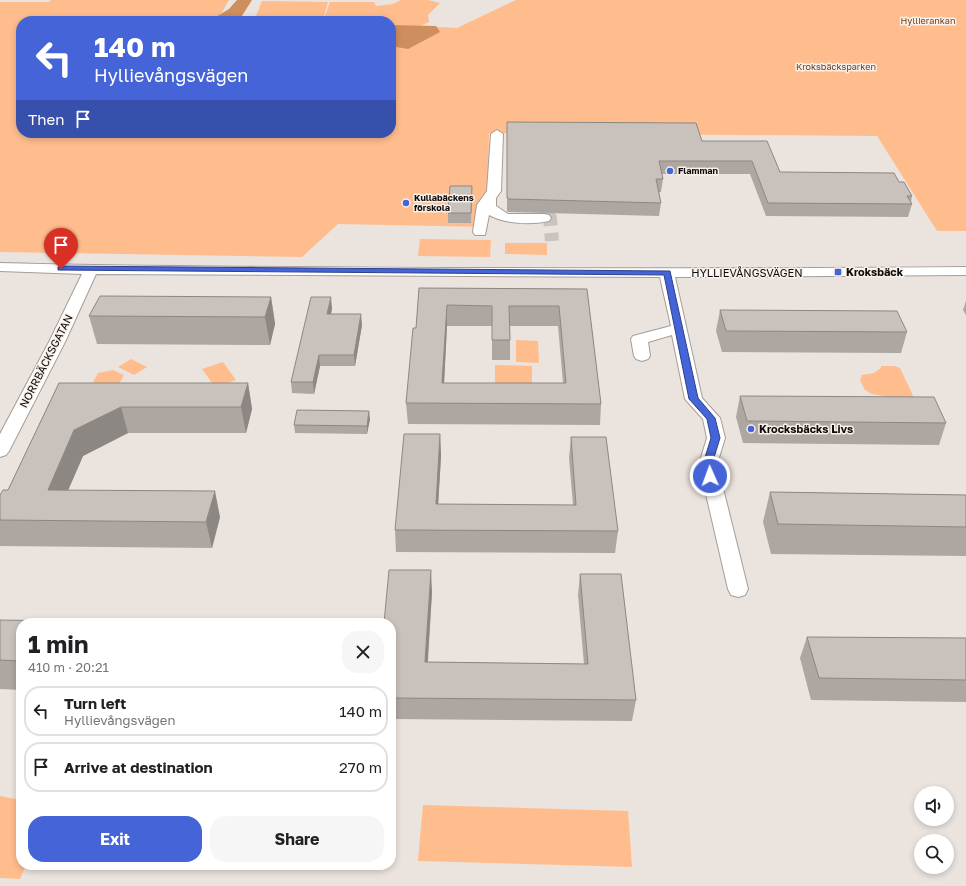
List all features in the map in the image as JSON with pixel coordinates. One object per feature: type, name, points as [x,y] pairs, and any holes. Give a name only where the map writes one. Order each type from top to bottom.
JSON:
[{"type":"street","points":[[480,232],[484,205],[494,191],[497,134]]},
{"type":"street","points":[[489,198],[489,207],[497,215],[505,217],[544,218]]},
{"type":"street","name":"HYLLIEVÅNGSVÄGEN","points":[[0,267],[91,270],[667,273],[966,271]]},
{"type":"street","name":"NORRBÄCKSGATAN","points":[[0,451],[57,342],[91,270]]},
{"type":"street","points":[[667,273],[694,399],[711,418],[716,438],[708,464],[738,589]]},
{"type":"street","points":[[642,356],[639,339],[679,329]]},
{"type":"green space","name":"Kroksbäcksparken","points":[[51,0],[229,0],[220,16],[16,16],[16,138],[396,138],[396,16],[325,16],[330,2],[374,2],[376,6],[393,4],[401,0],[428,0],[440,3],[428,15],[429,22],[420,26],[457,28],[516,0],[966,0],[966,231],[937,231],[877,136],[489,133],[487,227],[338,224],[302,257],[0,252],[0,2],[49,2]]},
{"type":"green space","points":[[262,1],[328,2],[324,16],[256,16]]},
{"type":"green space","points":[[420,239],[491,240],[490,257],[418,256]]},
{"type":"green space","points":[[505,243],[547,243],[547,255],[505,254]]},
{"type":"green space","points":[[516,340],[538,341],[539,363],[516,362]]},
{"type":"green space","points":[[131,359],[147,367],[134,375],[118,367]]},
{"type":"green space","points":[[223,362],[236,380],[215,387],[202,369]]},
{"type":"green space","points":[[495,365],[532,366],[532,387],[495,386]]},
{"type":"green space","points":[[881,366],[894,366],[900,368],[916,402],[872,394],[865,390],[860,380],[862,375],[874,373],[881,368]]},
{"type":"green space","points":[[113,370],[124,375],[119,384],[104,389],[93,382],[98,373]]},
{"type":"green space","points":[[0,796],[16,799],[16,870],[24,870],[20,879],[0,878]]},
{"type":"green space","points":[[423,805],[628,811],[632,867],[418,861]]},
{"type":"shaded area","points":[[237,0],[252,0],[242,16],[217,16],[229,9]]},
{"type":"shaded area","points":[[396,25],[436,26],[440,32],[408,49],[396,47]]},
{"type":"building","points":[[507,122],[696,123],[702,141],[767,141],[780,172],[894,173],[899,182],[904,182],[912,196],[907,196],[912,204],[768,203],[752,161],[659,161],[663,179],[656,179],[661,203],[509,199],[507,198]]},
{"type":"building","points":[[450,186],[472,186],[471,213],[448,213]]},
{"type":"building","points":[[419,288],[587,289],[601,404],[406,403],[413,328],[416,328]],"holes":[[[447,305],[492,306],[492,340],[510,340],[509,306],[559,306],[566,383],[442,383]]]},
{"type":"building","points":[[100,296],[271,297],[265,317],[89,316]]},
{"type":"building","points":[[311,297],[331,297],[327,314],[361,314],[354,355],[319,355],[313,382],[291,382]]},
{"type":"building","points":[[720,310],[897,311],[907,332],[726,331]]},
{"type":"building","points":[[59,383],[248,383],[241,407],[121,407],[74,430],[48,490],[215,491],[206,522],[0,520],[0,495],[3,490],[8,490]]},
{"type":"building","points":[[740,396],[934,397],[946,423],[747,421]]},
{"type":"building","points":[[297,410],[369,411],[367,426],[294,425]]},
{"type":"building","points":[[404,434],[440,434],[436,504],[576,505],[571,437],[606,437],[618,531],[395,530]]},
{"type":"building","points":[[770,492],[966,495],[966,527],[778,524]]},
{"type":"building","points":[[389,570],[431,570],[425,662],[588,664],[580,574],[621,574],[636,700],[396,698],[396,618],[384,618]]},
{"type":"building","points":[[0,620],[16,620],[16,661],[0,660]]},
{"type":"building","points":[[807,637],[966,638],[966,680],[819,678]]},
{"type":"tunnel","points":[[544,218],[550,218],[552,241]]},
{"type":"place","name":"Flamman","points":[[670,171]]},
{"type":"place","name":"Kullabäckens förskola","points":[[406,203]]},
{"type":"place","name":"Kroksbäck","points":[[838,272]]},
{"type":"place","name":"Krocksbäcks Livs","points":[[751,429]]},
{"type":"route","points":[[61,269],[667,273],[694,399],[711,418],[716,438],[708,464],[710,476]]},
{"type":"park label","name":"Hyllierankan","points":[[928,21]]}]
